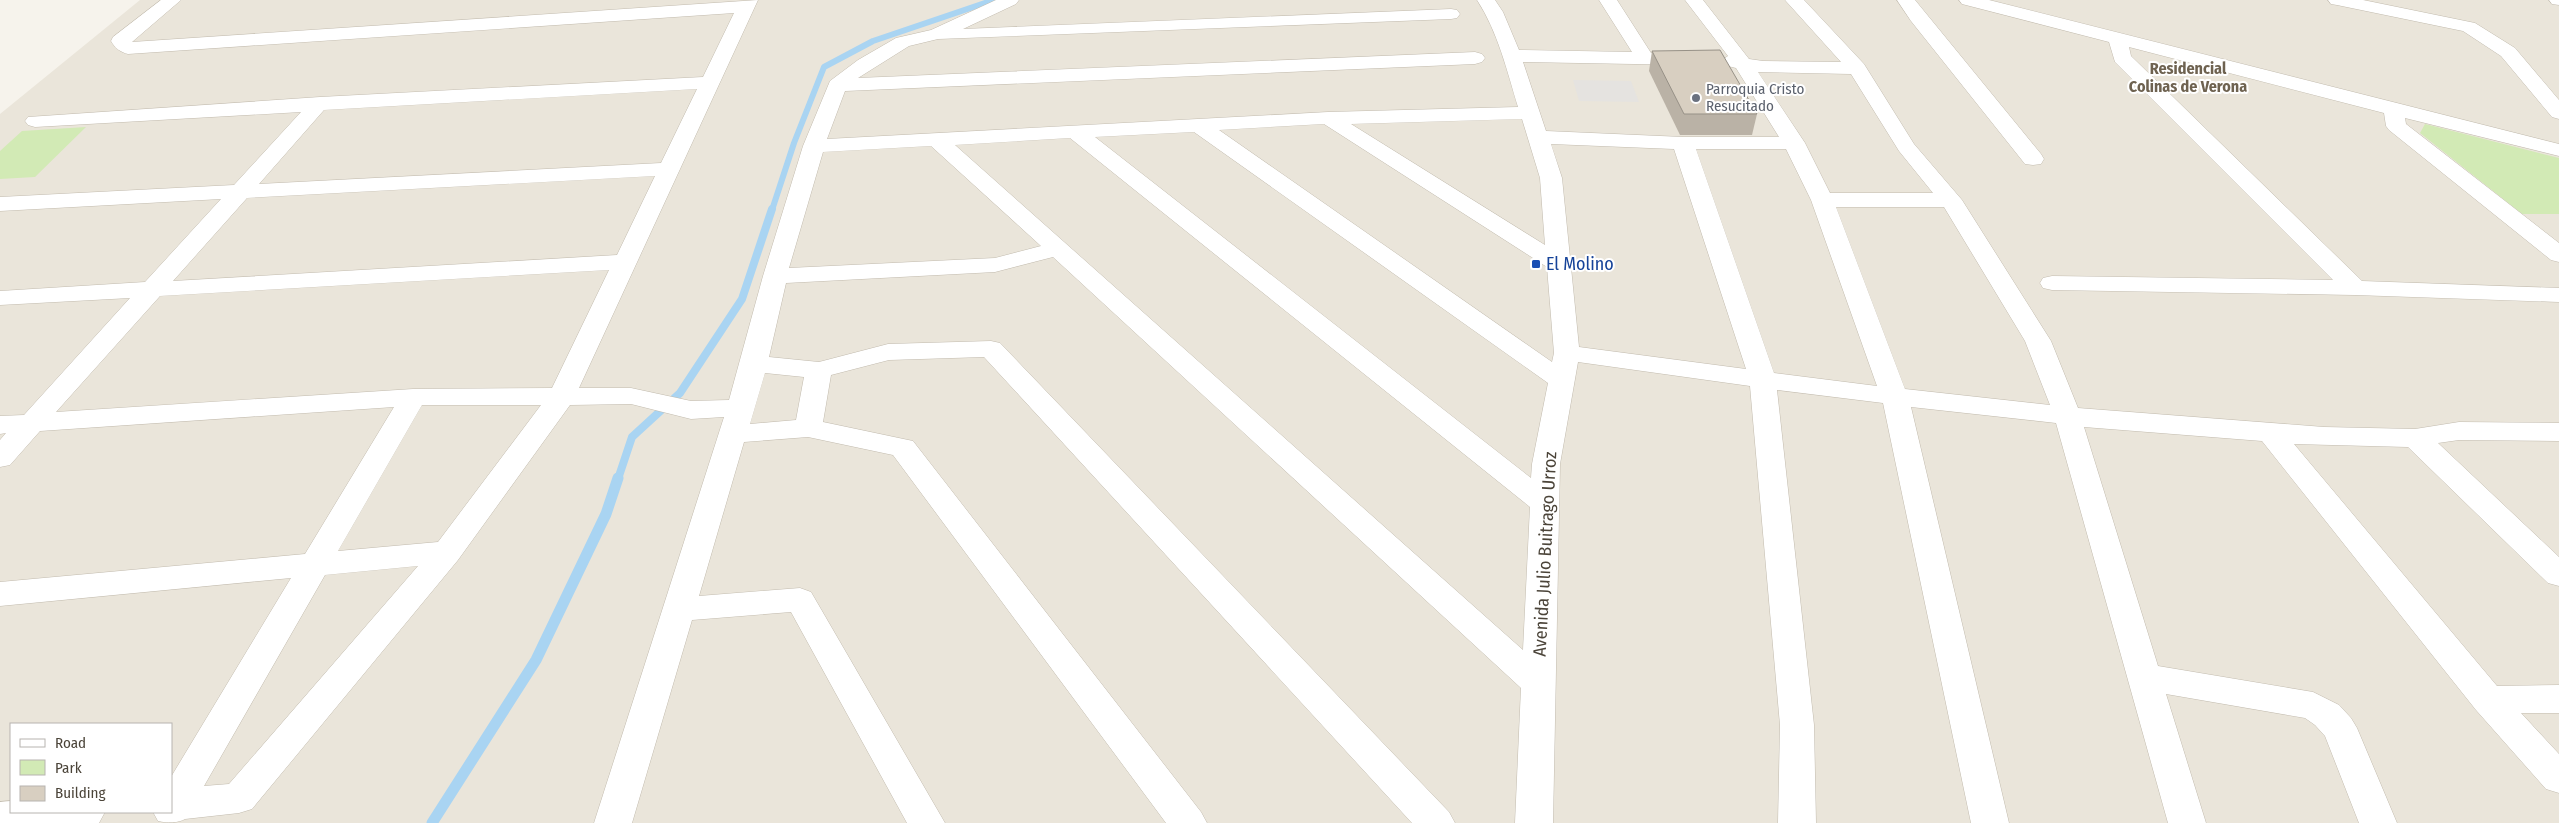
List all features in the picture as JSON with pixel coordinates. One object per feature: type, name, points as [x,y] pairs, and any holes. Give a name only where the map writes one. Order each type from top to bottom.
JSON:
[{"type":"street","points":[[172,0],[120,41],[128,48],[748,3],[562,396],[447,552],[239,798],[172,811]]},
{"type":"street","points":[[613,823],[741,408],[754,364],[775,276],[814,146],[838,85],[865,64],[903,42],[938,34],[1010,0]]},
{"type":"street","name":"Avenida Julio Buitrago Urroz","points":[[1486,0],[1494,12],[1512,56],[1551,178],[1567,353],[1546,464],[1534,823]]},
{"type":"street","points":[[1608,0],[1646,59]]},
{"type":"street","points":[[1694,0],[1721,60],[1794,143],[1822,200],[1895,398],[1990,823]]},
{"type":"street","points":[[1794,0],[1857,68],[1906,147],[1951,200],[2038,341],[2067,415],[2187,823]]},
{"type":"street","points":[[1906,0],[1916,17],[2033,159]]},
{"type":"street","points":[[1968,0],[2394,110],[2559,150]]},
{"type":"street","points":[[2338,0],[2469,27],[2508,52],[2559,113]]},
{"type":"street","points":[[938,34],[958,36],[1451,14]]},
{"type":"street","points":[[2118,39],[2122,58],[2355,288]]},
{"type":"street","points":[[1512,56],[1721,60],[1763,67],[1857,68]]},
{"type":"street","points":[[838,85],[1475,58]]},
{"type":"street","points":[[35,121],[320,103],[711,82]]},
{"type":"street","points":[[0,458],[320,103]]},
{"type":"street","points":[[2394,110],[2396,126],[2559,255]]},
{"type":"street","points":[[814,146],[1328,118],[1535,125],[1683,144],[1794,143]]},
{"type":"street","points":[[1328,118],[1560,265]]},
{"type":"street","points":[[1198,125],[1562,381]]},
{"type":"street","points":[[1074,131],[1545,504]]},
{"type":"street","points":[[935,138],[1539,684]]},
{"type":"street","points":[[1683,144],[1763,380],[1796,725],[1797,823]]},
{"type":"street","points":[[0,204],[670,169]]},
{"type":"street","points":[[1822,200],[1951,200]]},
{"type":"street","points":[[775,276],[995,265],[1058,249]]},
{"type":"street","points":[[0,298],[625,262]]},
{"type":"street","points":[[2052,283],[2355,288],[2559,295]]},
{"type":"street","points":[[754,364],[819,370],[888,352],[991,349],[1436,823]]},
{"type":"street","points":[[1567,353],[1895,398],[2270,434],[2415,438],[2459,431],[2559,432]]},
{"type":"street","points":[[808,428],[819,370]]},
{"type":"street","points":[[0,425],[412,397],[631,396],[691,410],[741,408]]},
{"type":"street","points":[[172,808],[316,565],[412,397]]},
{"type":"street","points":[[733,434],[808,428],[902,448],[1188,823]]},
{"type":"street","points":[[2270,434],[2488,700],[2559,778]]},
{"type":"street","points":[[2415,438],[2559,575]]},
{"type":"street","points":[[0,594],[447,552]]},
{"type":"street","points":[[679,610],[800,600],[926,823]]},
{"type":"street","points":[[2144,677],[2313,706],[2320,710],[2339,728],[2378,823]]},
{"type":"street","points":[[2488,700],[2559,698]]},
{"type":"street","points":[[0,818],[72,813]]},
{"type":"shaded area","points":[[140,0],[2559,0],[2559,823],[0,823],[0,114]]},
{"type":"shaded area","points":[[1573,80],[1631,81],[1639,102],[1579,101]]},
{"type":"green space","points":[[2425,124],[2559,158],[2559,214],[2522,214],[2420,133]]},
{"type":"green space","points":[[86,127],[35,177],[0,179],[0,151],[22,131]]},
{"type":"building","points":[[1720,50],[1757,114],[1684,114],[1652,51]]},
{"type":"waterway","points":[[772,210],[794,143],[824,67],[873,41],[994,0]]},
{"type":"waterway","points":[[618,479],[632,437],[680,393],[742,299],[772,209]]},
{"type":"waterway","points":[[432,823],[536,660],[606,514],[618,478]]},
{"type":"place","name":"Parroquia Cristo Resucitado","points":[[1696,98]]},
{"type":"place","name":"El Molino","points":[[1536,264]]},
{"type":"district","name":"Residencial Colinas de Verona","points":[[2188,77]]}]
